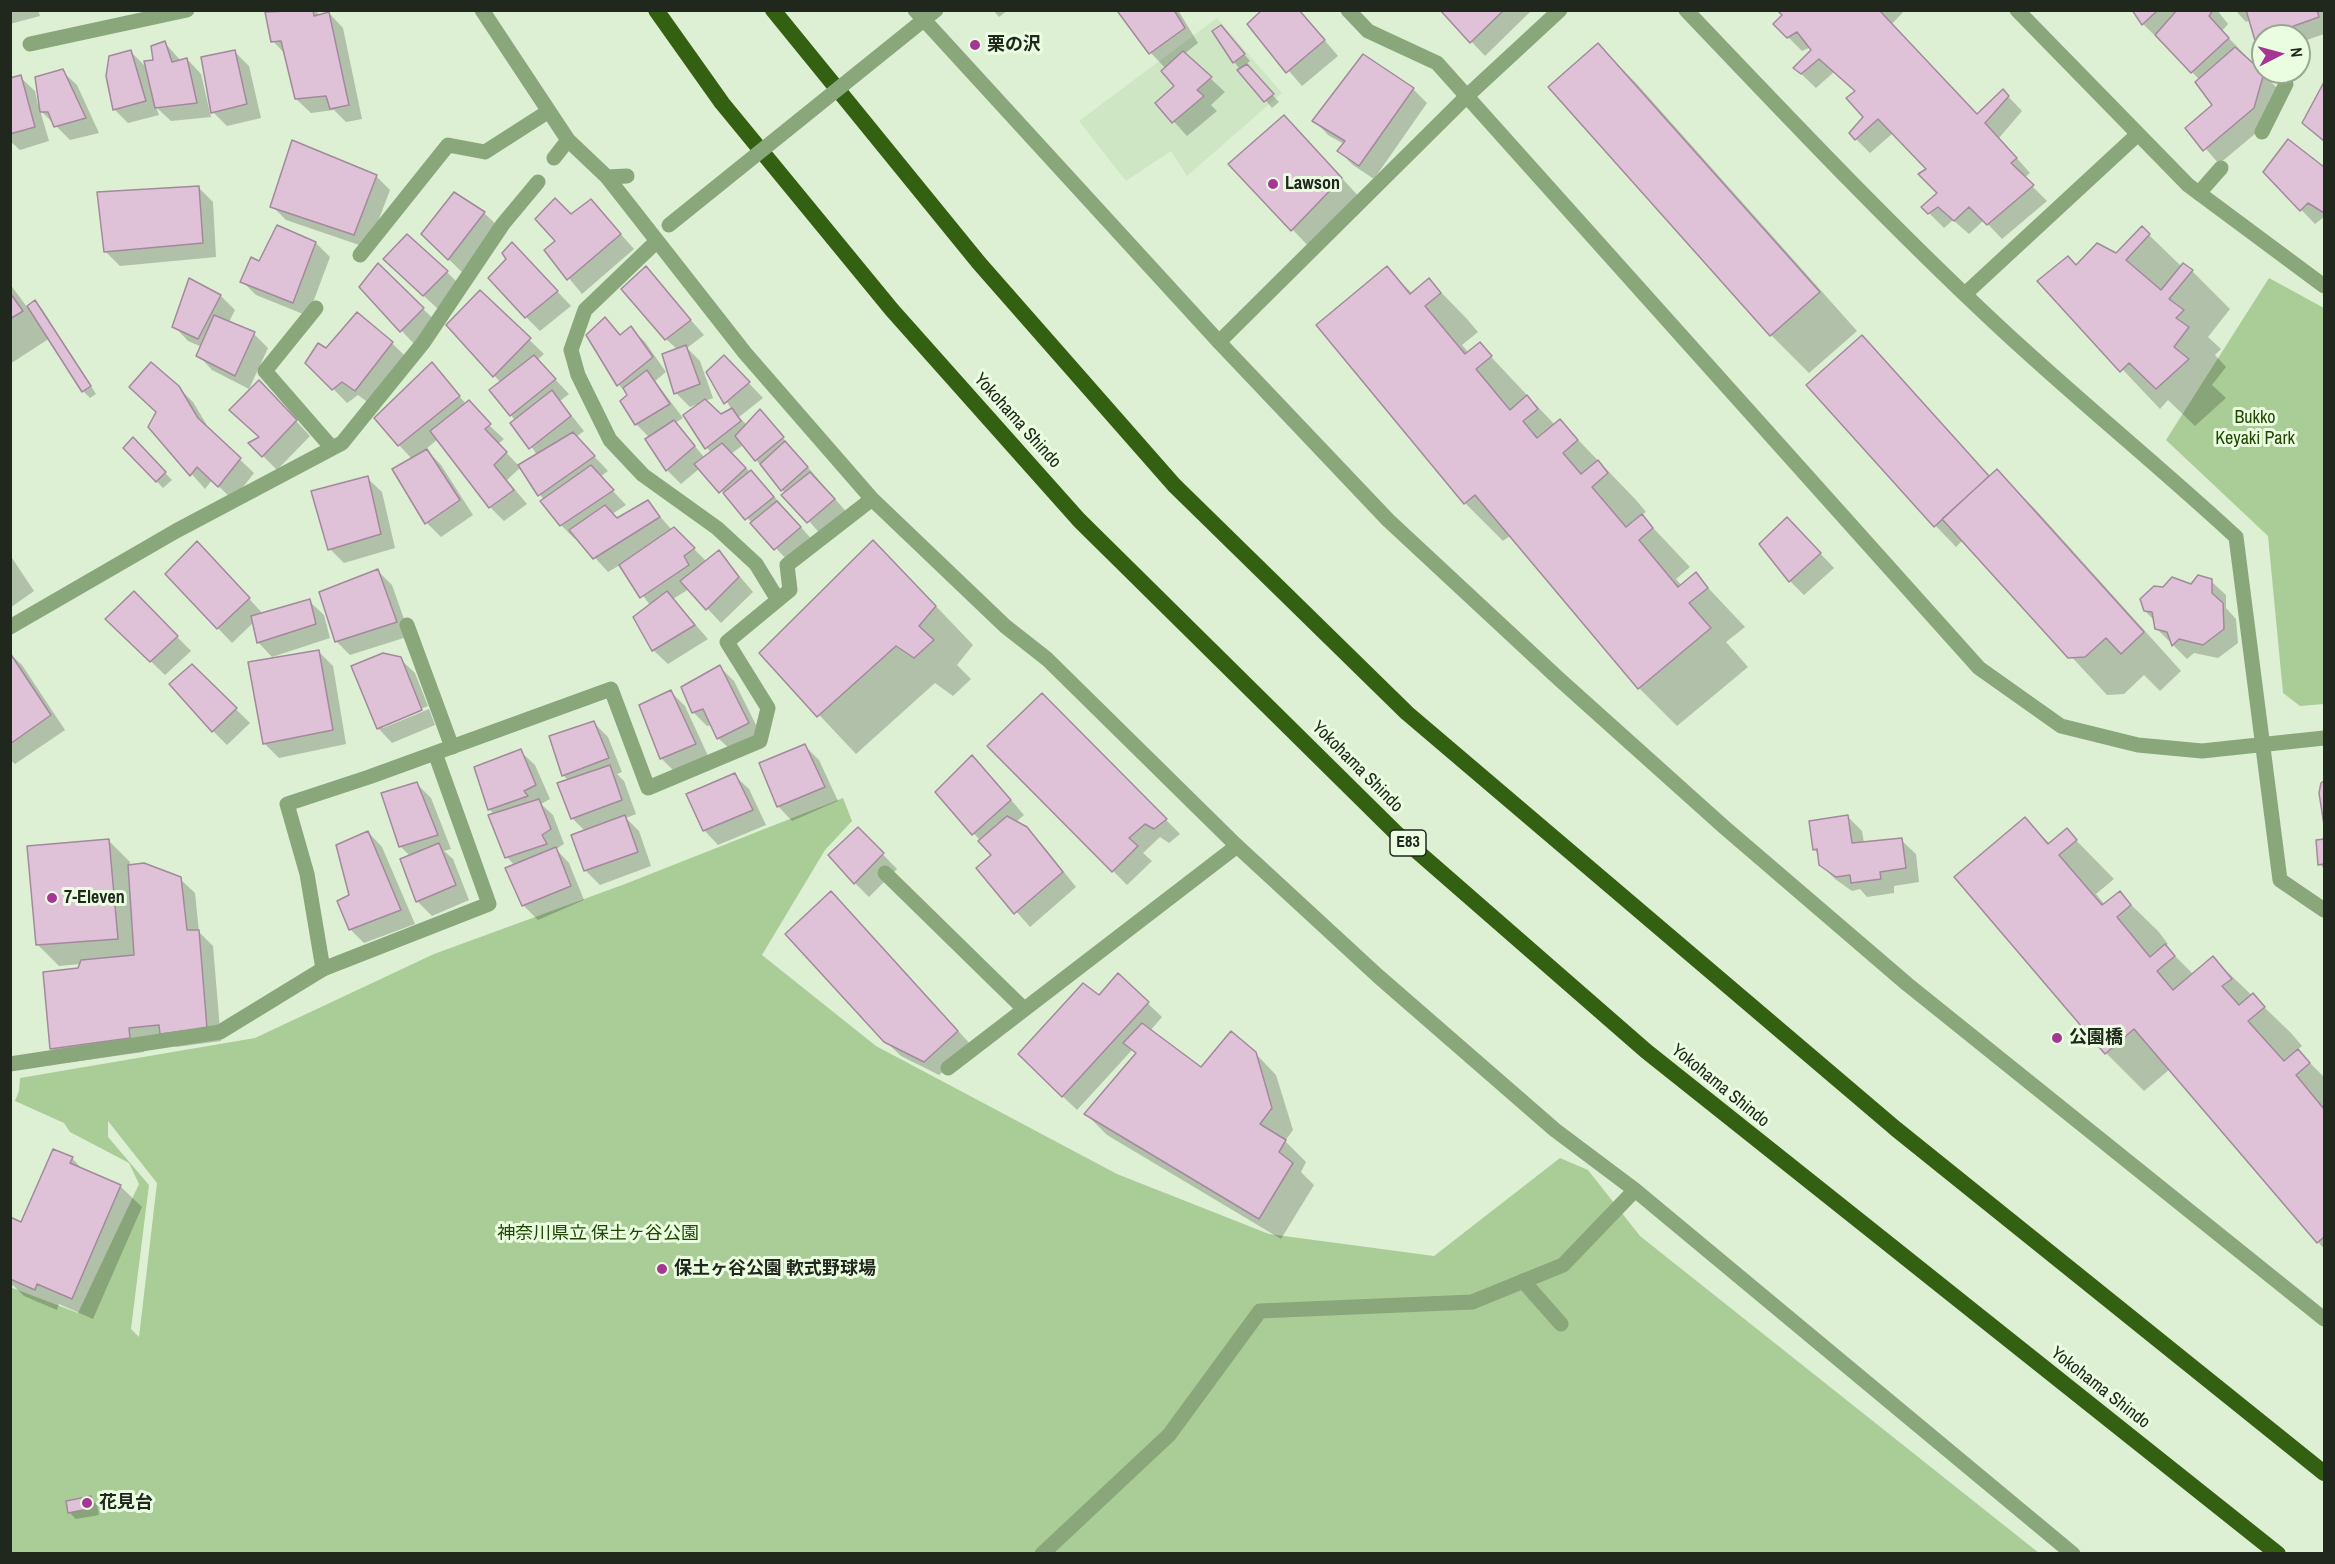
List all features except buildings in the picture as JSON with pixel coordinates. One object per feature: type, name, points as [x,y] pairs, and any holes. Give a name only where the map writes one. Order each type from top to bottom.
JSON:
[{"type":"highway","points":[[643,10],[722,103]]},
{"type":"highway","name":"Yokohama Shindo","points":[[656,10],[722,103],[892,310],[1079,520],[1395,832],[1646,1051],[2278,1554]]},
{"type":"highway","points":[[773,10],[979,262],[1174,484],[1407,713],[1896,1129],[2325,1473]]},
{"type":"street","points":[[30,44],[187,10]]},
{"type":"street","points":[[482,10],[568,140],[607,177],[745,353],[872,499],[1005,626],[1047,659],[1238,846],[1378,976],[1555,1130],[1635,1190],[2073,1554]]},
{"type":"street","points":[[915,10],[1219,342],[1388,519],[1558,679],[1724,827],[1907,984],[2325,1319]]},
{"type":"street","points":[[669,225],[936,10]]},
{"type":"street","points":[[1348,10],[1368,31],[1437,63],[1979,668],[2061,726],[2138,745],[2202,751],[2325,738]]},
{"type":"street","points":[[1219,342],[1467,96],[1560,10]]},
{"type":"street","points":[[1686,10],[1881,214],[1965,294],[2236,537],[2280,880],[2325,909]]},
{"type":"street","points":[[2017,10],[2188,185],[2325,286]]},
{"type":"street","points":[[2262,132],[2286,84]]},
{"type":"street","points":[[360,255],[448,145],[485,152],[549,111]]},
{"type":"street","points":[[1965,294],[2138,134]]},
{"type":"street","points":[[554,158],[568,140]]},
{"type":"street","points":[[2199,193],[2220,168]]},
{"type":"street","points":[[607,177],[627,176]]},
{"type":"street","points":[[10,627],[176,531],[342,443],[423,343],[503,224],[538,182]]},
{"type":"street","points":[[657,241],[585,310],[571,350],[578,375],[610,440],[643,475],[717,528],[756,564],[778,600]]},
{"type":"street","points":[[316,308],[265,371],[332,448]]},
{"type":"street","points":[[322,969],[307,874],[287,804],[452,747],[611,688],[648,788],[760,741],[768,708],[727,642],[790,590],[787,565],[872,499]]},
{"type":"street","points":[[407,625],[452,747]]},
{"type":"street","points":[[10,1064],[220,1032],[322,969],[489,904],[435,753]]},
{"type":"street","points":[[948,1068],[1238,846]]},
{"type":"street","points":[[885,873],[1024,1009]]},
{"type":"street","points":[[1042,1554],[1169,1435],[1260,1311],[1472,1302],[1563,1265],[1635,1190]]},
{"type":"street","points":[[1523,1281],[1561,1324]]},
{"type":"shaded area","points":[[1217,18],[1282,93],[1187,176],[1171,151],[1126,181],[1079,121]]},
{"type":"green space","name":"Bukko Keyaki Park","points":[[2269,278],[2324,308],[2324,704],[2300,706],[2283,693],[2268,536],[2166,440]]},
{"type":"green space","name":"神奈川県立 保土ヶ谷公園","points":[[843,798],[852,821],[825,850],[762,955],[876,1046],[1117,1174],[1269,1234],[1434,1256],[1560,1158],[1588,1170],[1640,1236],[2039,1553],[11,1553],[10,1287],[78,1313],[139,1184],[129,1163],[70,1132],[64,1123],[15,1101],[20,1078],[255,1038],[434,954],[625,884]],"holes":[[[108,1121],[157,1183],[139,1337],[131,1329],[149,1185],[108,1137]]]},
{"type":"place","name":"栗の沢","points":[[975,45]]},
{"type":"place","name":"Lawson","points":[[1273,184]]},
{"type":"place","name":"7-Eleven","points":[[52,898]]},
{"type":"place","name":"公園橋","points":[[2057,1038]]},
{"type":"place","name":"保土ヶ谷公園 軟式野球場","points":[[662,1269]]},
{"type":"place","name":"花見台","points":[[87,1503]]}]
